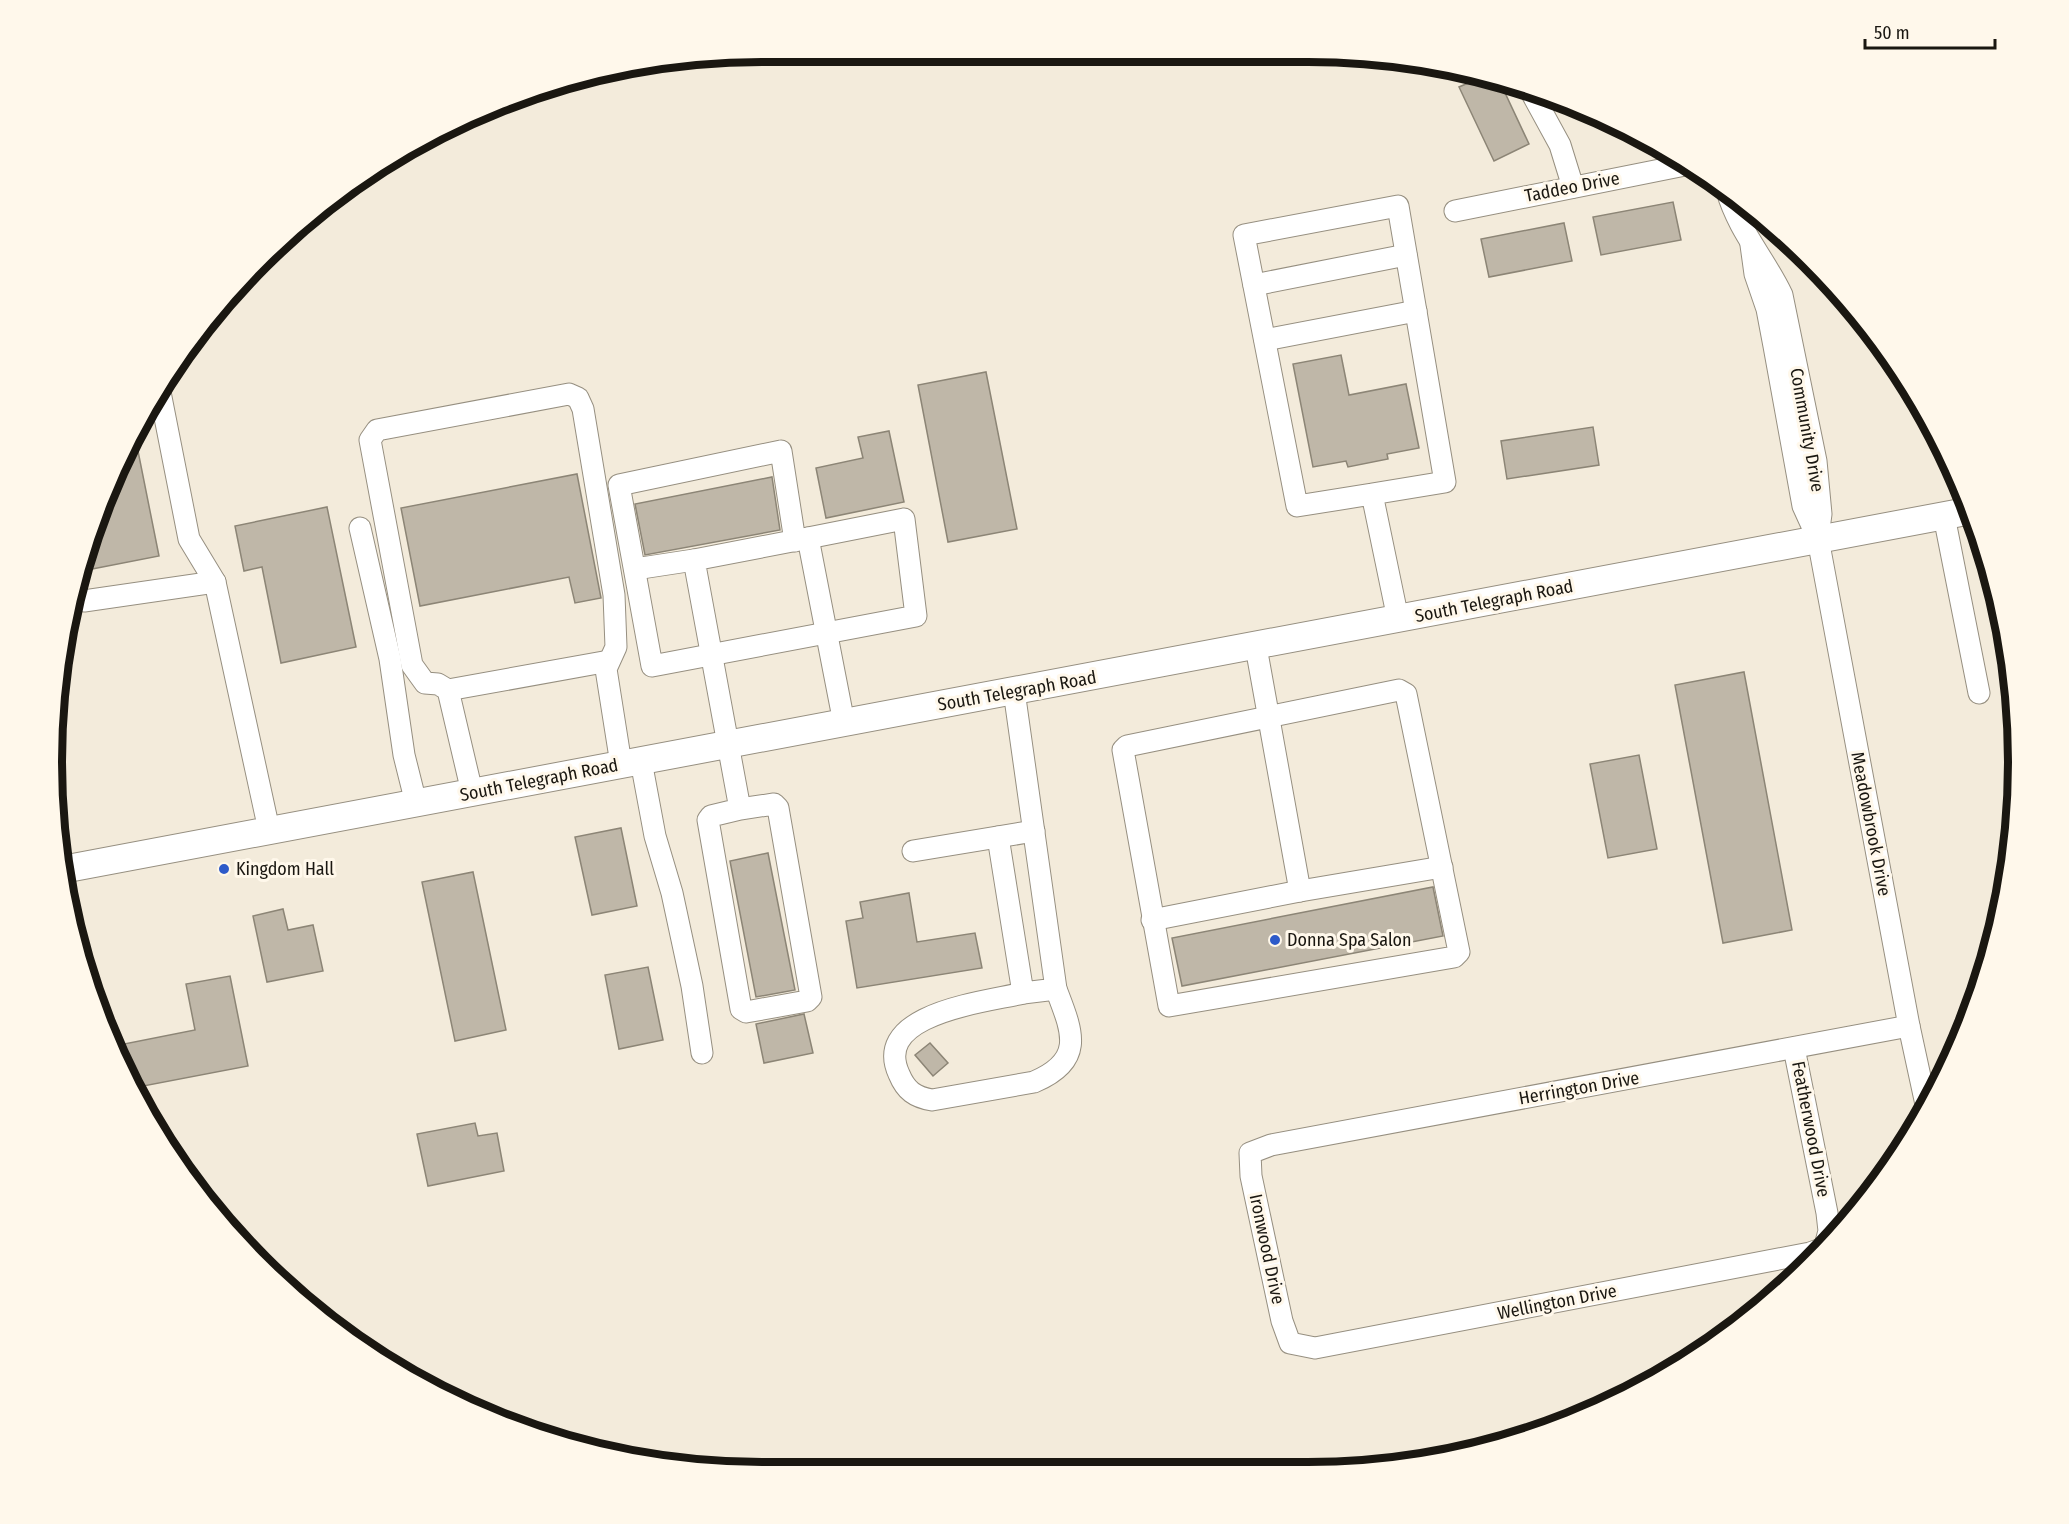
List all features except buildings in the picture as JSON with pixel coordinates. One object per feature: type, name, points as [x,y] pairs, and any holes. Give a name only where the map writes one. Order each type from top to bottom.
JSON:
[{"type":"main road","name":"South Telegraph Road","points":[[70,868],[1956,513]]},
{"type":"street","points":[[1536,100],[1560,145],[1573,187]]},
{"type":"street","name":"Taddeo Drive","points":[[1455,211],[1675,167]]},
{"type":"street","name":"Community Drive","points":[[1731,204],[1751,245],[1770,269],[1782,295],[1790,379],[1816,461],[1821,514],[1818,539]]},
{"type":"street","points":[[1398,206],[1445,482],[1297,506],[1254,285],[1244,235],[1398,206]]},
{"type":"street","points":[[1254,285],[1406,255]]},
{"type":"street","points":[[1265,340],[1416,311]]},
{"type":"street","points":[[609,661],[448,690],[438,684],[425,683],[412,665],[370,440],[377,430],[569,394],[578,398],[583,409],[614,596],[616,647],[606,669],[631,763],[672,892],[692,986],[702,1053]]},
{"type":"street","points":[[162,401],[189,539],[215,582],[269,830]]},
{"type":"street","points":[[635,569],[694,560],[801,540],[904,519],[916,616],[827,633],[711,656],[652,666],[619,485],[781,451],[801,540],[827,633],[844,723]]},
{"type":"street","points":[[1372,494],[1398,619]]},
{"type":"street","points":[[1956,513],[1979,693]]},
{"type":"street","points":[[360,528],[390,659],[404,755],[416,803]]},
{"type":"street","name":"Meadowbrook Drive","points":[[1818,539],[1924,1094]]},
{"type":"street","points":[[694,560],[726,745],[740,809]]},
{"type":"street","points":[[84,601],[215,582]]},
{"type":"street","points":[[1256,646],[1300,891]]},
{"type":"street","points":[[448,690],[472,792]]},
{"type":"street","points":[[1403,690],[1459,952],[1454,957],[1172,1007],[1167,1003],[1123,750],[1127,746],[1269,719],[1403,690]]},
{"type":"street","points":[[1014,691],[1056,989],[1070,1025],[1072,1044],[1063,1062],[1048,1076],[1024,1084],[933,1100],[916,1098],[905,1087],[894,1058],[900,1038],[911,1025],[932,1014],[1023,993],[1056,989]]},
{"type":"street","points":[[774,804],[778,808],[811,998],[807,1001],[746,1012],[741,1009],[708,820],[711,816],[740,809],[774,804]]},
{"type":"street","points":[[913,851],[1034,831]]},
{"type":"street","points":[[998,837],[1023,993]]},
{"type":"street","points":[[1152,920],[1300,891],[1442,867]]},
{"type":"street","name":"Herrington Drive","points":[[1250,1153],[1271,1145],[1909,1026]]},
{"type":"street","name":"Featherwood Drive","points":[[1794,1048],[1829,1229]]},
{"type":"street","name":"Ironwood Drive","points":[[1250,1153],[1251,1176],[1282,1321],[1290,1343]]},
{"type":"street","name":"Wellington Drive","points":[[1290,1343],[1315,1348],[1805,1254]]},
{"type":"place","name":"Kingdom Hall","points":[[224,869]]},
{"type":"place","name":"Donna Spa Salon","points":[[1275,940]]}]
